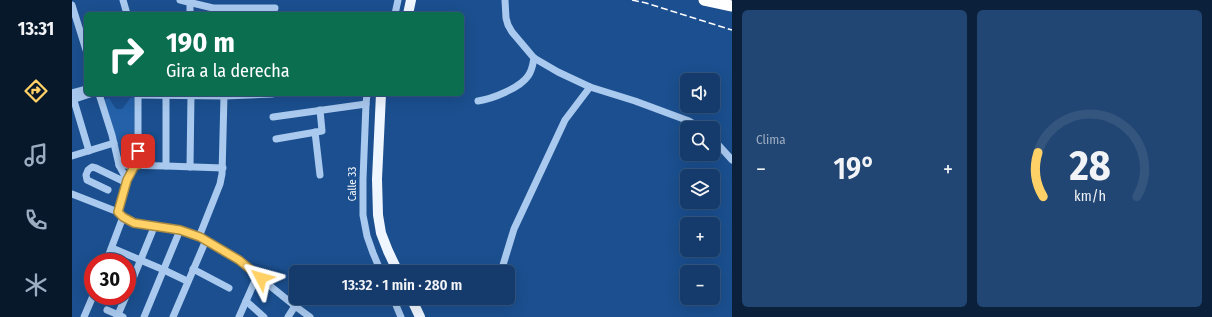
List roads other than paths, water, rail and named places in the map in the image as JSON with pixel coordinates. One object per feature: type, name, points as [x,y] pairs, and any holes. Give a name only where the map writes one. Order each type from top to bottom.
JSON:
[{"type":"highway","points":[[704,0],[732,6]]},
{"type":"main road","points":[[408,12],[411,0]]},
{"type":"main road","points":[[381,96],[377,179],[378,215],[381,233],[395,265]]},
{"type":"main road","points":[[414,305],[420,317]]},
{"type":"street","points":[[123,0],[126,12]]},
{"type":"street","points":[[180,0],[190,1],[213,11],[275,8]]},
{"type":"street","points":[[395,12],[398,0]]},
{"type":"street","points":[[505,0],[508,25],[534,58],[558,72],[590,87],[635,101],[689,121]]},
{"type":"street","points":[[190,1],[190,12]]},
{"type":"street","points":[[72,5],[74,17],[84,44]]},
{"type":"street","points":[[478,101],[500,95],[520,83],[529,75],[534,58]]},
{"type":"street","points":[[503,265],[514,229],[565,120],[590,87]]},
{"type":"street","points":[[72,96],[84,90]]},
{"type":"street","points":[[72,96],[84,95]]},
{"type":"street","points":[[72,96],[90,151]]},
{"type":"street","points":[[100,96],[114,143],[118,165],[127,181]]},
{"type":"street","points":[[110,253],[121,215],[127,181],[137,165],[138,96]]},
{"type":"street","points":[[166,96],[166,166]]},
{"type":"street","points":[[190,167],[191,96]]},
{"type":"street","points":[[173,317],[193,269],[220,184],[223,168],[224,96]]},
{"type":"street","name":"Calle 33","points":[[367,96],[363,215],[367,236],[378,265]]},
{"type":"street","points":[[273,117],[366,104]]},
{"type":"street","points":[[276,139],[322,131],[320,110]]},
{"type":"street","points":[[315,132],[320,175]]},
{"type":"street","points":[[72,156],[114,143]]},
{"type":"street","points":[[720,147],[732,160]]},
{"type":"street","points":[[118,165],[223,168]]},
{"type":"street","points":[[108,190],[87,180],[86,176],[88,170],[92,167],[96,168],[127,181]]},
{"type":"street","points":[[72,194],[121,215],[134,223],[180,230],[203,238],[239,260],[309,317]]},
{"type":"street","points":[[136,272],[155,225]]},
{"type":"street","points":[[144,317],[180,230]]},
{"type":"street","points":[[112,248],[164,270],[187,282]]},
{"type":"street","points":[[193,269],[229,288]]},
{"type":"street","points":[[239,317],[254,283]]},
{"type":"street","points":[[246,301],[264,317]]},
{"type":"street","points":[[84,317],[89,305]]},
{"type":"street","points":[[107,310],[120,316],[123,305]]},
{"type":"street","points":[[396,305],[401,317]]},
{"type":"street","points":[[288,317],[295,306]]},
{"type":"railway","points":[[632,0],[732,30]]}]
